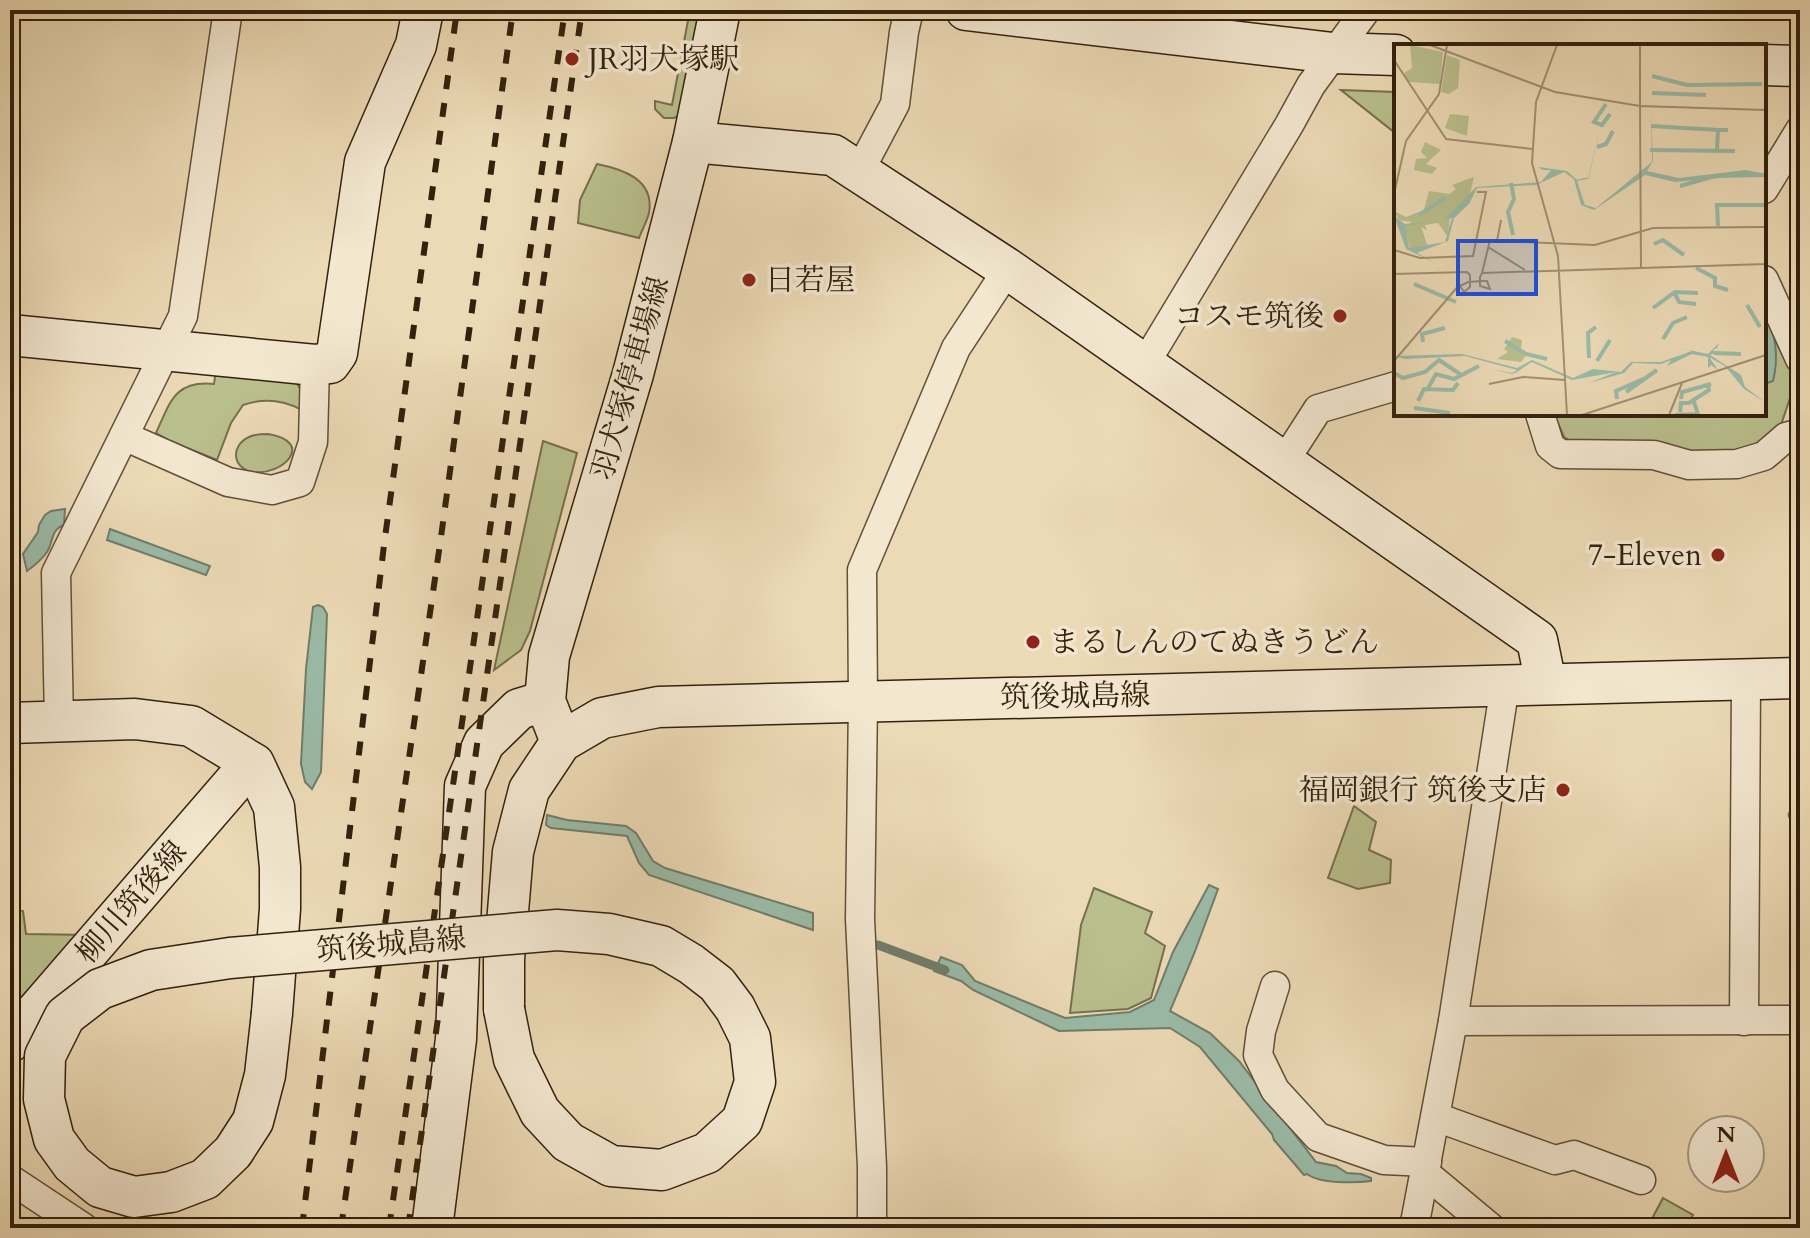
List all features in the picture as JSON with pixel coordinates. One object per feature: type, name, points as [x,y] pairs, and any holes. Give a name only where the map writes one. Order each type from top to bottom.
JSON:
[{"type":"main road","points":[[10,335],[315,365],[330,363],[337,353],[365,162],[416,45],[423,10]]},
{"type":"main road","name":"羽犬塚停車場線","points":[[561,742],[545,701],[549,656],[633,374],[693,142],[720,10]]},
{"type":"main road","points":[[966,10],[1333,53],[1394,55]]},
{"type":"main road","points":[[1766,65],[1800,66]]},
{"type":"main road","points":[[693,142],[833,155],[1008,269],[1537,640],[1546,684]]},
{"type":"main road","name":"筑後城島線","points":[[251,763],[274,807],[280,867],[280,909],[272,1013],[265,1075],[253,1121],[233,1152],[205,1179],[171,1192],[134,1197],[100,1187],[72,1164],[54,1139],[44,1099],[45,1056],[65,1016],[100,989],[151,970],[230,958],[557,930],[609,934],[661,946],[717,984],[735,1008],[750,1038],[755,1082],[742,1121],[707,1153],[662,1170],[611,1166],[568,1142],[540,1112],[514,1059],[504,1009],[504,959],[513,852],[529,790],[561,742],[602,718],[658,707],[1800,678]]},
{"type":"main road","points":[[432,1228],[456,1039],[465,786],[484,743],[519,709],[545,701]]},
{"type":"main road","points":[[10,723],[135,719],[191,726],[251,763]]},
{"type":"main road","name":"柳川筑後線","points":[[10,1042],[251,763]]},
{"type":"street","points":[[59,722],[56,573],[183,316],[228,10]]},
{"type":"street","points":[[859,172],[895,104],[909,10]]},
{"type":"street","points":[[1152,352],[1311,85],[1366,10]]},
{"type":"street","points":[[1766,186],[1800,130]]},
{"type":"street","points":[[872,1228],[871,1137],[860,919],[862,570],[956,348],[1008,269]]},
{"type":"street","points":[[1766,284],[1800,359]]},
{"type":"street","points":[[124,436],[228,482],[272,490],[300,482],[313,442],[315,365]]},
{"type":"street","points":[[1291,451],[1318,409],[1394,387]]},
{"type":"street","points":[[1541,416],[1550,446],[1560,454],[1654,455],[1689,465],[1737,464],[1764,456],[1786,437],[1800,433]]},
{"type":"street","points":[[1744,1021],[1746,679]]},
{"type":"street","points":[[1414,1228],[1453,1021],[1505,685]]},
{"type":"street","points":[[1275,986],[1261,1031],[1258,1055],[1275,1090],[1318,1137],[1384,1160],[1426,1167],[1491,1228]]},
{"type":"street","points":[[1453,1021],[1800,1020]]},
{"type":"street","points":[[1436,1117],[1555,1160],[1574,1155],[1641,1180]]},
{"type":"street","points":[[10,1179],[84,1228]]},
{"type":"shaded area","points":[[690,10],[701,10],[680,115],[664,118],[655,109],[655,101],[672,105]]},
{"type":"shaded area","points":[[1341,90],[1394,92],[1394,132]]},
{"type":"shaded area","points":[[597,164],[635,178],[647,192],[649,213],[639,238],[578,223],[580,200]]},
{"type":"shaded area","points":[[1766,297],[1799,371],[1779,431],[1738,459],[1581,447],[1564,437],[1555,416],[1766,416]]},
{"type":"shaded area","points":[[1766,315],[1774,336],[1776,354],[1773,381],[1766,383]]},
{"type":"shaded area","points":[[216,370],[296,381],[302,393],[302,410],[273,401],[243,405],[231,423],[217,460],[156,433],[175,396],[190,386],[214,384]]},
{"type":"shaded area","points":[[268,434],[290,444],[290,458],[275,469],[264,472],[246,470],[237,461],[239,445],[251,436]]},
{"type":"shaded area","points":[[543,441],[577,453],[530,631],[521,650],[494,670]]},
{"type":"shaded area","points":[[65,509],[64,525],[54,533],[45,555],[27,571],[23,554],[45,515]]},
{"type":"shaded area","points":[[110,529],[210,566],[206,575],[107,540]]},
{"type":"shaded area","points":[[318,605],[327,614],[321,772],[312,789],[305,782],[301,764],[306,669],[313,607]]},
{"type":"shaded area","points":[[1354,806],[1376,822],[1369,850],[1391,860],[1390,883],[1358,889],[1328,878]]},
{"type":"shaded area","points":[[547,815],[626,826],[636,833],[653,861],[665,868],[813,913],[813,930],[649,875],[639,863],[627,836],[551,828],[546,825]]},
{"type":"shaded area","points":[[1209,885],[1218,889],[1170,1011],[1210,1033],[1239,1061],[1316,1162],[1336,1166],[1347,1173],[1361,1174],[1371,1178],[1371,1181],[1338,1182],[1304,1175],[1200,1047],[1170,1028],[1059,1031],[973,990],[961,981],[934,971],[941,957],[962,965],[975,981],[1065,1018],[1130,1012],[1154,1000],[1173,952]]},
{"type":"shaded area","points":[[1094,888],[1152,912],[1145,933],[1165,946],[1151,998],[1128,1009],[1070,1013],[1081,925]]},
{"type":"shaded area","points":[[10,909],[23,911],[26,934],[90,935],[20,1010],[10,1001]]},
{"type":"shaded area","points":[[1663,1198],[1693,1215],[1686,1228],[1647,1228]]},
{"type":"waterway","points":[[1792,815],[1800,815]]},
{"type":"waterway","points":[[878,945],[945,970]]},
{"type":"railway","points":[[302,1228],[384,545],[457,10]]},
{"type":"railway","points":[[341,1228],[513,10]]},
{"type":"railway","points":[[389,1228],[565,10]]},
{"type":"railway","points":[[408,1228],[582,10]]},
{"type":"place","name":"JR羽犬塚駅","points":[[572,59]]},
{"type":"place","name":"日若屋","points":[[749,280]]},
{"type":"place","name":"コスモ筑後","points":[[1340,316]]},
{"type":"place","name":"7-Eleven","points":[[1718,555]]},
{"type":"place","name":"まるしんのてぬきうどん","points":[[1033,642]]},
{"type":"place","name":"福岡銀行 筑後支店","points":[[1563,790]]}]
